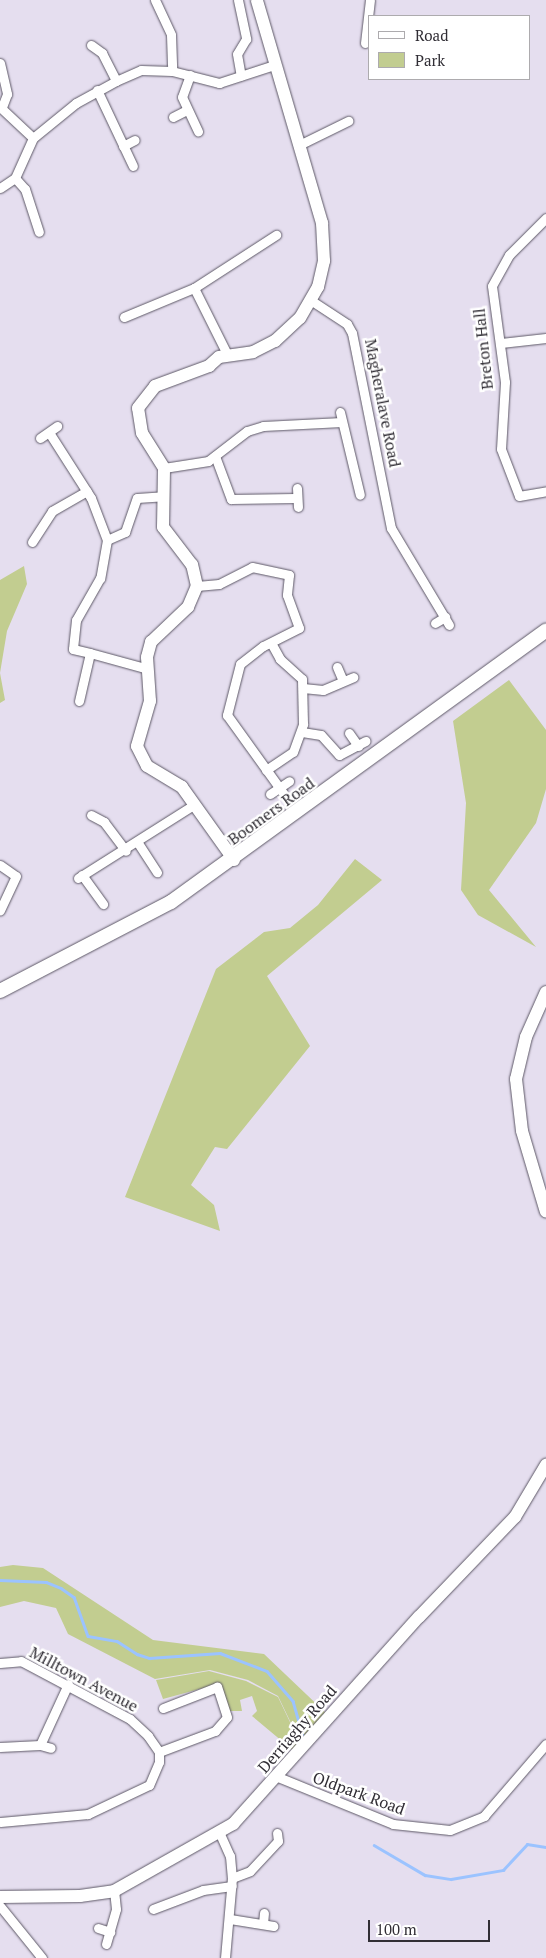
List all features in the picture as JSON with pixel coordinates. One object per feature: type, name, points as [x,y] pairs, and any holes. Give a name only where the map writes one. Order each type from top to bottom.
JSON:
[{"type":"main road","name":"Boomers Road","points":[[0,991],[132,926],[234,860],[546,631]]},
{"type":"street","points":[[155,0],[171,35],[172,71]]},
{"type":"street","points":[[238,0],[246,39],[237,54],[242,76]]},
{"type":"street","points":[[234,860],[195,804],[177,783],[147,766],[139,753],[138,733],[150,701],[148,669],[151,642],[188,607],[197,586],[192,565],[166,534],[163,496],[164,468],[140,427],[140,402],[155,386],[209,366],[227,354],[253,352],[275,341],[312,301],[322,274],[324,235],[257,0]]},
{"type":"street","points":[[368,15],[370,0]]},
{"type":"street","points":[[365,43],[368,17]]},
{"type":"street","points":[[91,45],[102,53],[116,80]]},
{"type":"street","points":[[0,63],[8,94],[1,107],[33,138]]},
{"type":"street","points":[[0,188],[15,178],[33,138],[97,90],[116,80],[142,70],[172,71],[219,83],[274,65]]},
{"type":"street","points":[[190,76],[182,97],[198,132]]},
{"type":"street","points":[[97,90],[133,166]]},
{"type":"street","points":[[173,117],[187,110]]},
{"type":"street","points":[[299,146],[348,121]]},
{"type":"street","points":[[123,146],[135,140]]},
{"type":"street","points":[[15,178],[25,190],[39,225]]},
{"type":"street","name":"Breton Hall","points":[[546,218],[497,272],[492,286],[505,382],[501,449],[519,496],[546,491]]},
{"type":"street","points":[[124,317],[194,288],[276,235]]},
{"type":"street","points":[[194,288],[227,354]]},
{"type":"street","name":"Magheralave Road","points":[[312,301],[347,324],[352,333],[391,528],[447,621],[435,623]]},
{"type":"street","points":[[500,343],[546,338]]},
{"type":"street","points":[[340,412],[360,494]]},
{"type":"street","points":[[164,468],[195,466],[215,456],[248,431],[263,426],[342,422]]},
{"type":"street","points":[[40,438],[50,434],[57,426]]},
{"type":"street","points":[[50,434],[86,490],[107,540],[100,578],[76,620],[74,649],[148,669]]},
{"type":"street","points":[[215,456],[231,499],[296,493],[298,507]]},
{"type":"street","points":[[32,542],[52,511],[86,490]]},
{"type":"street","points":[[107,540],[125,532],[137,498],[163,496]]},
{"type":"street","points":[[197,586],[220,584],[252,567],[288,573],[289,604],[299,628],[271,643],[240,664],[227,715],[231,727],[281,790]]},
{"type":"street","points":[[266,770],[293,752],[302,732],[302,679],[280,659],[271,643]]},
{"type":"street","points":[[79,701],[90,653]]},
{"type":"street","points":[[337,667],[343,681]]},
{"type":"street","points":[[303,688],[318,691],[353,677]]},
{"type":"street","points":[[302,732],[321,735],[339,755],[362,744],[349,733]]},
{"type":"street","points":[[270,794],[281,790],[289,781]]},
{"type":"street","points":[[103,904],[100,892],[80,877],[126,851],[195,804]]},
{"type":"street","points":[[92,815],[104,822],[126,851]]},
{"type":"street","points":[[138,843],[157,872]]},
{"type":"street","points":[[0,865],[16,876],[0,910]]},
{"type":"street","points":[[546,992],[526,1037],[516,1079],[522,1131],[546,1212]]},
{"type":"street","name":"Derriaghy Road","points":[[0,1897],[114,1891],[220,1834],[278,1777],[419,1617],[515,1517],[546,1465]]},
{"type":"street","name":"Milltown Avenue","points":[[0,1662],[21,1661],[68,1684],[130,1719],[159,1752]]},
{"type":"street","points":[[40,1745],[68,1684]]},
{"type":"street","points":[[0,1822],[88,1814],[105,1807],[154,1779],[159,1752],[216,1731],[227,1717],[216,1687],[163,1708]]},
{"type":"street","name":"Oldpark Road","points":[[278,1777],[393,1824],[450,1830],[484,1816],[546,1744]]},
{"type":"street","points":[[0,1747],[40,1745],[51,1748]]},
{"type":"street","points":[[153,1910],[167,1913],[203,1890],[232,1882],[250,1871],[278,1841],[277,1832]]},
{"type":"street","points":[[220,1834],[230,1856],[232,1882],[225,1958]]},
{"type":"street","points":[[106,1944],[116,1909],[114,1891]]},
{"type":"street","points":[[0,1906],[42,1958]]},
{"type":"street","points":[[262,1924],[264,1913]]},
{"type":"street","points":[[230,1919],[273,1926]]},
{"type":"street","points":[[98,1928],[110,1932]]},
{"type":"green space","points":[[24,566],[27,584],[7,631],[0,673],[0,580]]},
{"type":"green space","points":[[0,673],[5,700],[0,703]]},
{"type":"green space","points":[[509,680],[546,730],[546,789],[536,823],[489,890],[536,947],[478,915],[461,890],[466,803],[453,721]]},
{"type":"green space","points":[[355,859],[382,880],[267,976],[310,1046],[227,1149],[215,1147],[191,1185],[214,1205],[220,1231],[125,1197],[216,969],[264,932],[290,928],[318,905]]},
{"type":"green space","points":[[13,1565],[43,1568],[153,1640],[264,1654],[327,1714],[301,1744],[278,1696],[248,1680],[210,1670],[155,1679],[68,1634],[56,1608],[24,1601],[0,1607],[0,1567]]},
{"type":"green space","points":[[209,1671],[246,1681],[278,1697],[301,1745],[295,1752],[252,1716],[257,1711],[252,1696],[240,1700],[242,1711],[229,1711],[218,1684],[163,1699],[156,1680]]},
{"type":"waterway","points":[[0,1580],[46,1582],[61,1588],[74,1597],[88,1636],[117,1641],[137,1654],[149,1658],[220,1653],[267,1671],[293,1701],[303,1736]]},
{"type":"waterway","points":[[374,1845],[425,1875],[451,1879],[503,1870],[527,1844],[546,1847]]}]
